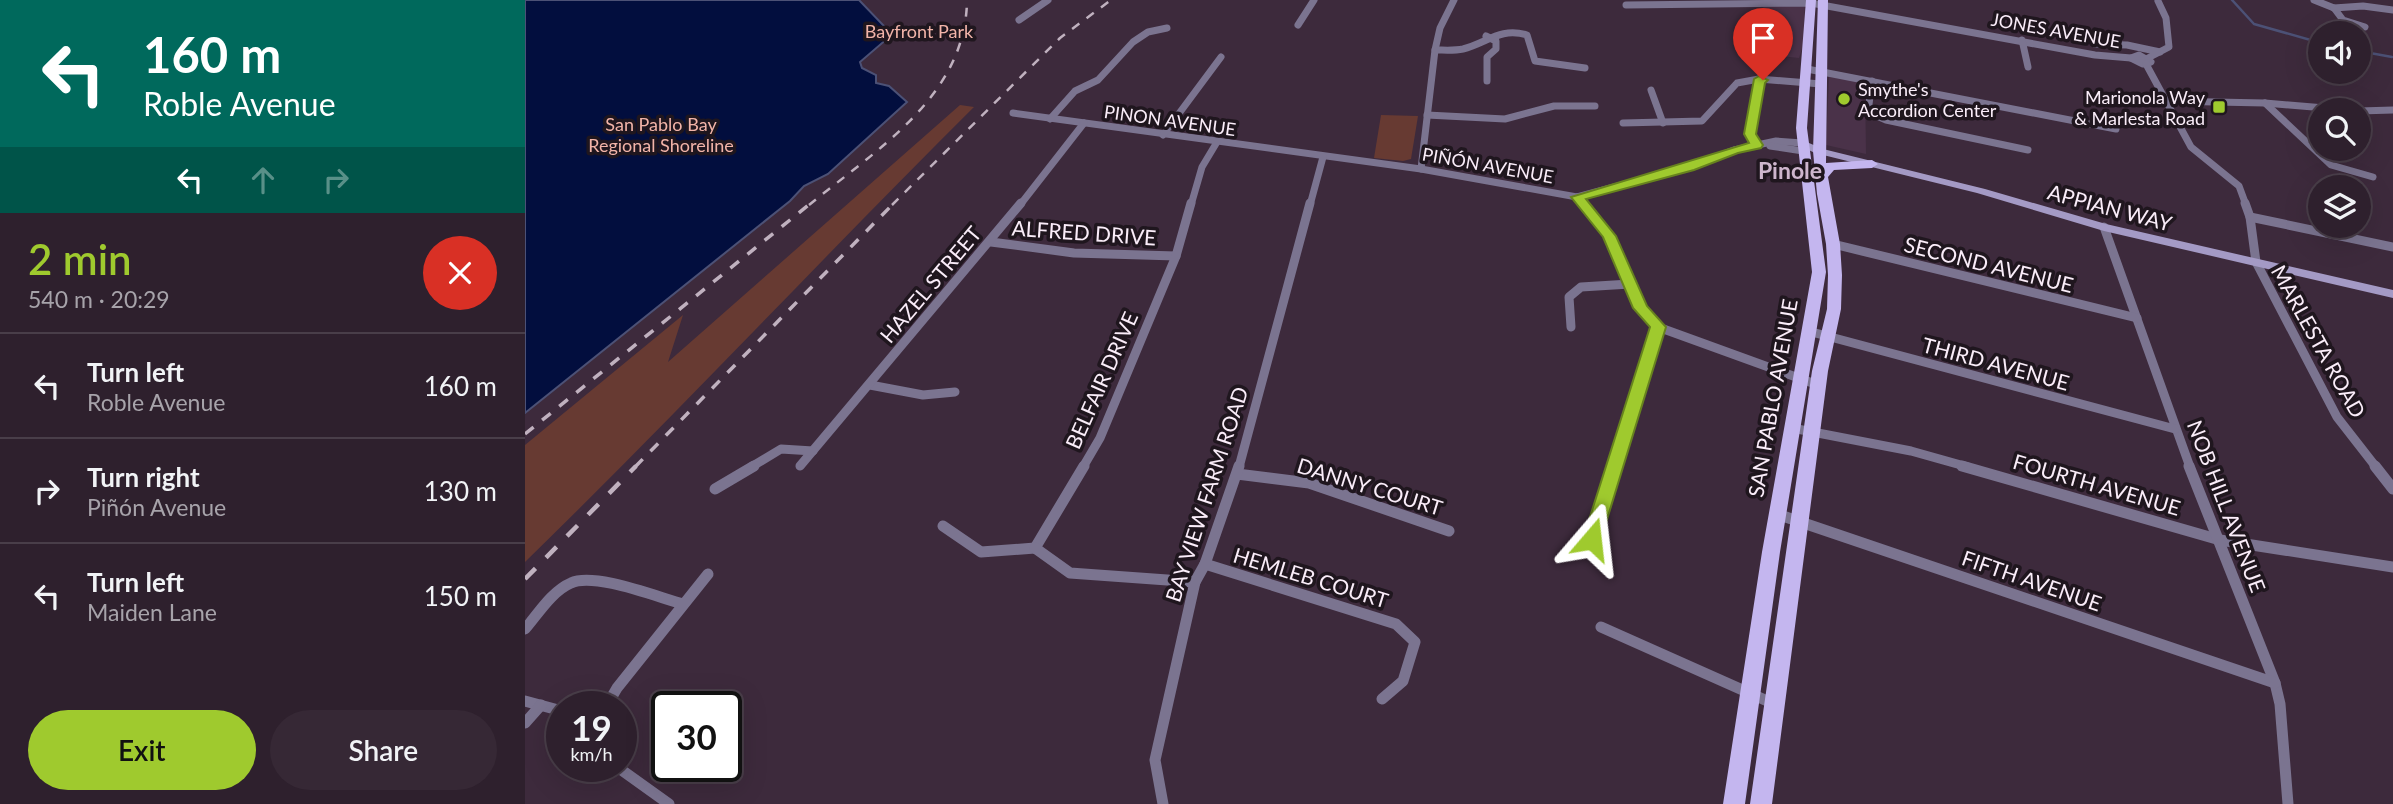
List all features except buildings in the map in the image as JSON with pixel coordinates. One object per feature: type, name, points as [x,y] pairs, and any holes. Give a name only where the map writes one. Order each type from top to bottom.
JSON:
[{"type":"main road","name":"SAN PABLO AVENUE","points":[[1761,804],[1811,432],[1808,331],[1819,272],[1819,241],[1807,188],[1802,147],[1805,82],[1817,2]]},
{"type":"main road","name":"SAN PABLO AVENUE","points":[[1734,804],[1792,428],[1827,336],[1834,309],[1833,244],[1819,151],[1821,78],[1817,2]]},
{"type":"main road","name":"APPIAN WAY","points":[[1802,147],[1980,191],[2104,227],[2393,294]]},
{"type":"main road","points":[[1821,177],[1830,166],[1872,164]]},
{"type":"street","points":[[1019,20],[1048,0]]},
{"type":"street","points":[[1298,24],[1314,0]]},
{"type":"street","points":[[1421,169],[1435,50],[1440,28],[1454,0]]},
{"type":"street","points":[[2314,0],[2334,8],[2346,21]]},
{"type":"street","points":[[2147,61],[2169,47],[2166,18],[2158,1]]},
{"type":"street","name":"JONES AVENUE","points":[[1626,5],[1817,2],[2095,55],[2131,58],[2136,55],[2147,61]]},
{"type":"street","points":[[2334,8],[2362,3],[2393,10]]},
{"type":"street","points":[[1050,119],[1075,91],[1098,80],[1133,42],[1148,32],[1167,28]]},
{"type":"street","points":[[1435,50],[1467,48],[1486,36],[1516,31],[1527,35],[1535,61],[1585,68]]},
{"type":"street","points":[[1486,36],[1496,41],[1496,49],[1487,57],[1487,81]]},
{"type":"street","points":[[2022,40],[2028,67]]},
{"type":"street","name":"JONES AVENUE","points":[[2095,44],[2127,45],[2161,52]]},
{"type":"street","points":[[1163,135],[1221,57]]},
{"type":"street","name":"MARLESTA ROAD","points":[[2147,61],[2190,147],[2239,186],[2250,217],[2256,262],[2337,417],[2393,489]]},
{"type":"street","points":[[1807,69],[1821,78]]},
{"type":"street","points":[[1623,123],[1702,121],[1737,83],[1759,79],[1805,82],[1821,78],[1872,81],[2116,130]]},
{"type":"street","points":[[1759,79],[1750,134],[1761,145]]},
{"type":"street","points":[[1872,81],[1868,112],[1886,120],[2028,150]]},
{"type":"street","points":[[1651,90],[1663,124]]},
{"type":"street","points":[[2166,101],[2308,107]]},
{"type":"street","points":[[2265,103],[2330,165],[2373,177]]},
{"type":"street","points":[[1427,115],[1505,119],[1554,106],[1595,106]]},
{"type":"street","points":[[2371,111],[2393,110]]},
{"type":"street","name":"PINON AVENUE","points":[[1013,113],[1323,157]]},
{"type":"street","name":"HAZEL STREET","points":[[800,466],[991,242],[1084,123]]},
{"type":"street","name":"BELFAIR DRIVE","points":[[1035,548],[1100,438],[1176,256],[1202,167],[1217,142]]},
{"type":"street","name":"PIÑÓN AVENUE","points":[[1323,157],[1421,169],[1577,197],[1689,167],[1734,150],[1761,145],[1802,147]]},
{"type":"street","name":"BAY VIEW FARM ROAD","points":[[1163,804],[1155,760],[1195,582],[1205,564],[1237,474],[1323,157]]},
{"type":"street","points":[[1577,197],[1610,236],[1640,308],[1658,327],[1745,357],[1809,383]]},
{"type":"street","points":[[2250,217],[2393,247]]},
{"type":"street","name":"NOB HILL AVENUE","points":[[2104,227],[2175,429],[2274,683],[2280,704],[2288,804]]},
{"type":"street","name":"ALFRED DRIVE","points":[[991,242],[1074,253],[1176,256]]},
{"type":"street","name":"SECOND AVENUE","points":[[1833,244],[2137,317]]},
{"type":"street","points":[[1571,327],[1569,297],[1581,287],[1630,284]]},
{"type":"street","points":[[1592,539],[1658,327]]},
{"type":"street","name":"THIRD AVENUE","points":[[1808,331],[2175,429]]},
{"type":"street","points":[[870,385],[923,395],[955,392]]},
{"type":"street","name":"FOURTH AVENUE","points":[[1792,428],[1931,457],[2220,540],[2393,567]]},
{"type":"street","points":[[715,489],[781,449],[813,451]]},
{"type":"street","name":"DANNY COURT","points":[[1237,474],[1308,483],[1449,531]]},
{"type":"street","name":"FIFTH AVENUE","points":[[1777,513],[2274,683]]},
{"type":"street","points":[[943,526],[981,552],[1035,548],[1070,573],[1195,582]]},
{"type":"street","name":"HEMLEB COURT","points":[[1205,564],[1396,624],[1415,642],[1403,681],[1382,699]]},
{"type":"street","points":[[615,691],[708,574]]},
{"type":"street","points":[[525,629],[557,592],[572,582],[589,579],[683,604]]},
{"type":"street","points":[[1601,627],[1774,704]]},
{"type":"street","points":[[525,701],[546,706]]},
{"type":"street","points":[[525,723],[541,705]]},
{"type":"street","points":[[637,781],[669,804]]},
{"type":"shaded area","name":"San Pablo Bay Regional Shoreline","points":[[525,0],[859,0],[884,26],[888,38],[860,62],[862,68],[876,75],[876,83],[889,86],[907,102],[828,174],[804,186],[790,201],[525,413]]},
{"type":"shaded area","points":[[1805,5],[1803,46],[1799,58],[1762,54],[1761,21],[1766,21],[1763,6]]},
{"type":"shaded area","points":[[1829,77],[1865,82],[1866,154],[1826,145]]},
{"type":"shaded area","points":[[960,105],[974,107],[525,562],[525,445],[683,315],[668,362]]},
{"type":"shaded area","points":[[1381,115],[1418,116],[1411,159],[1403,161],[1374,158]]},
{"type":"waterway","points":[[2232,0],[2254,24],[2308,39]]},
{"type":"waterway","points":[[2371,53],[2392,57]]},
{"type":"railway","points":[[809,205],[888,141],[913,118],[934,93],[951,65],[963,34],[967,0]]},
{"type":"railway","points":[[894,203],[1060,38],[1111,0]]},
{"type":"railway","points":[[525,434],[811,203]]},
{"type":"railway","points":[[635,467],[894,203]]},
{"type":"railway","points":[[525,579],[636,466]]},
{"type":"place","name":"Smythe's Accordion Center","points":[[1844,99]]},
{"type":"place","name":"Marionola Way & Marlesta Road","points":[[2219,107]]},
{"type":"district","name":"Pinole","points":[[1790,170]]},
{"type":"route","points":[[1592,539],[1658,327],[1640,308],[1610,236],[1577,197],[1689,167],[1734,150],[1757,145],[1750,134],[1759,79],[1763,80]]},
{"type":"park label","name":"Bayfront Park","points":[[919,31]]}]
